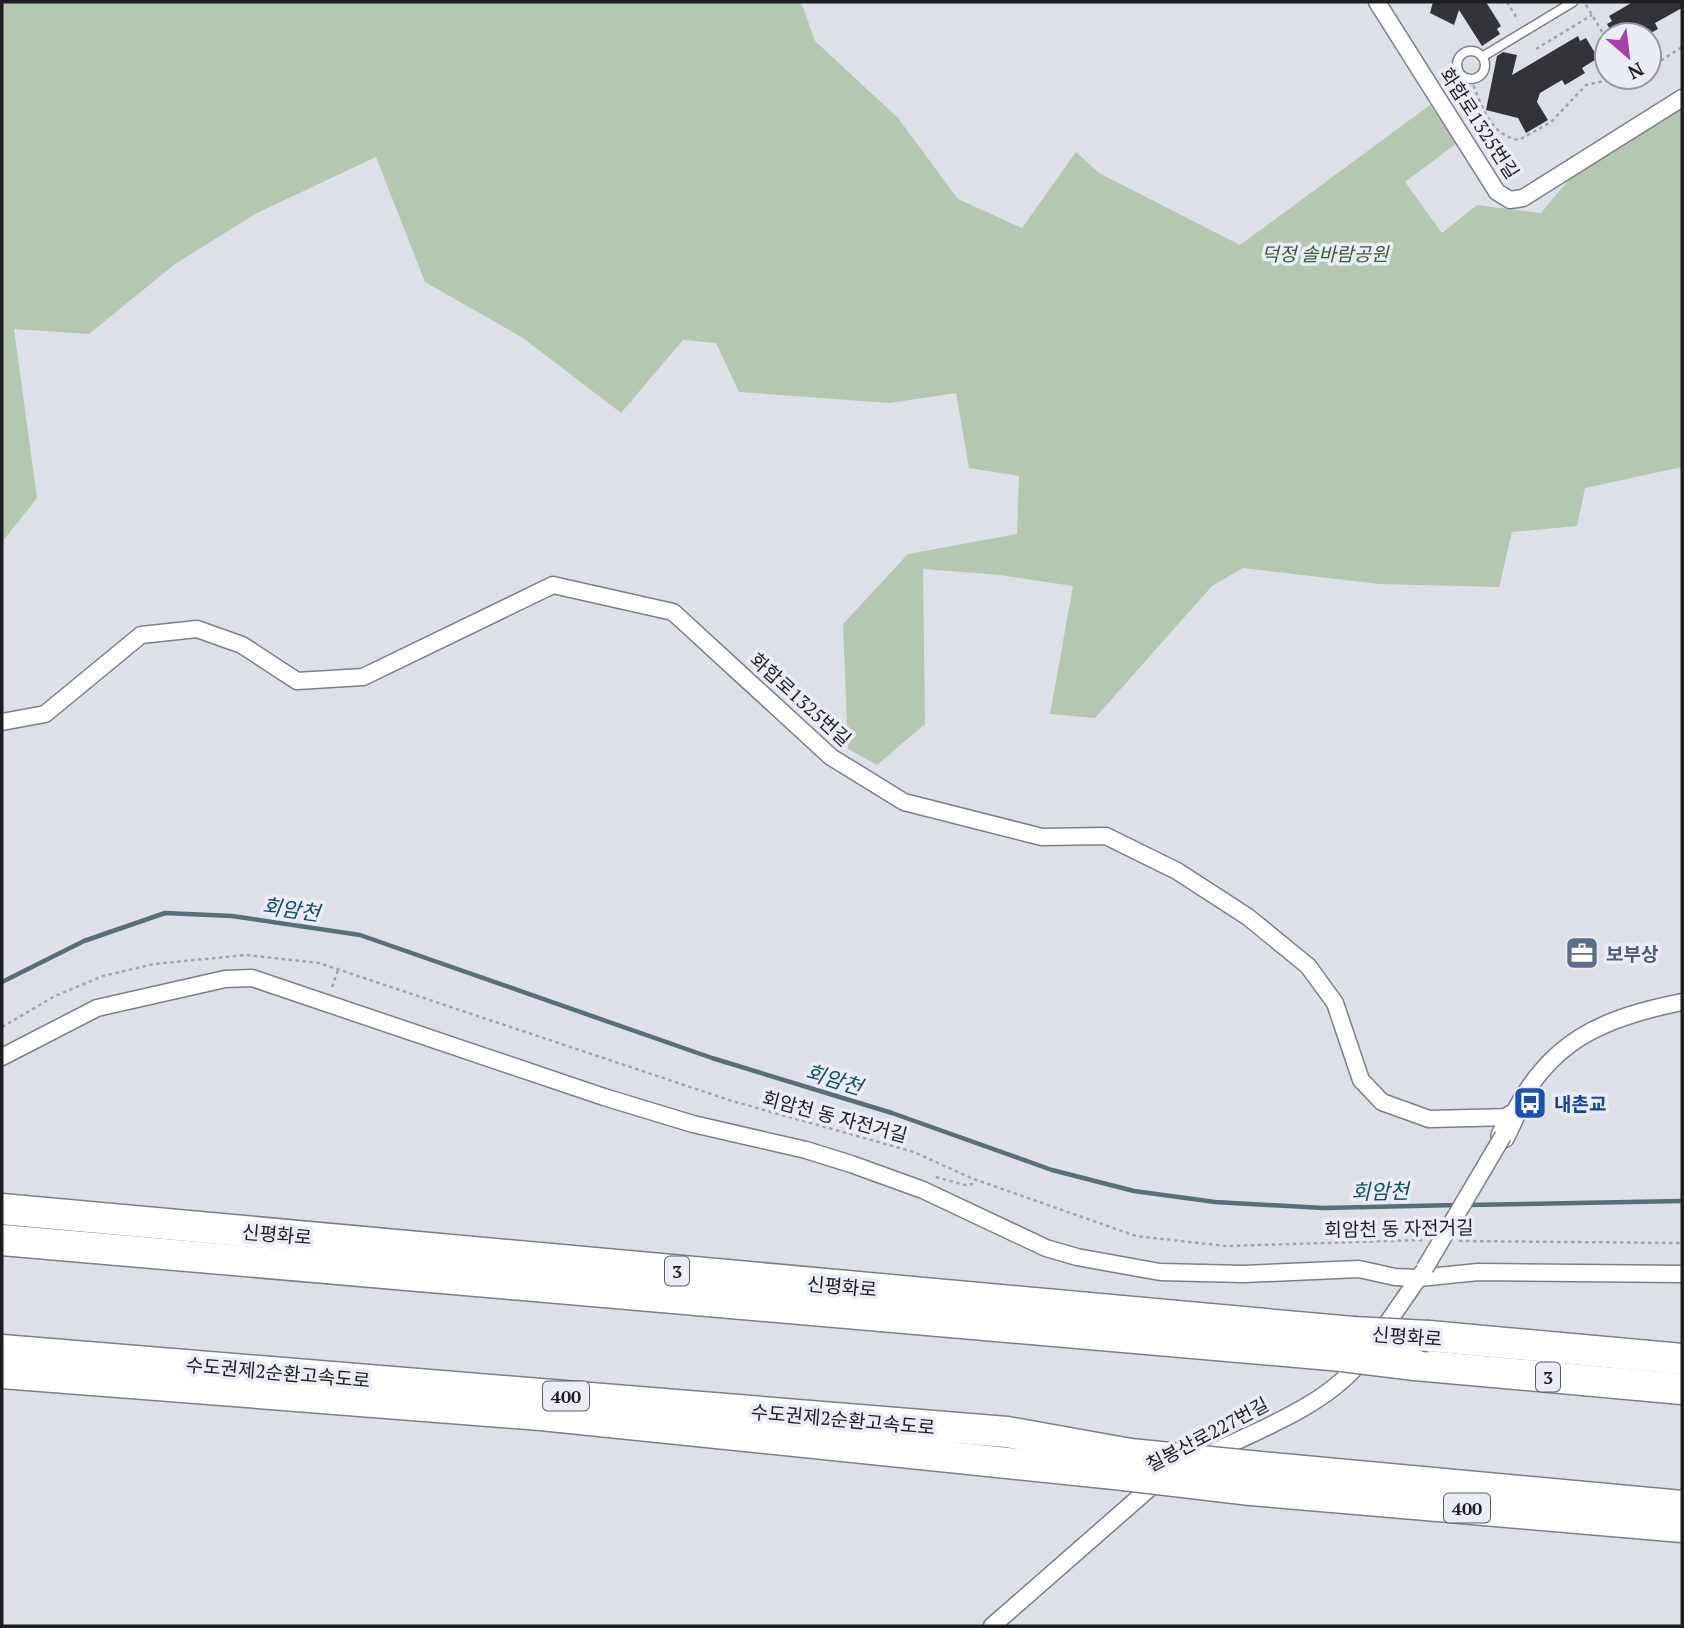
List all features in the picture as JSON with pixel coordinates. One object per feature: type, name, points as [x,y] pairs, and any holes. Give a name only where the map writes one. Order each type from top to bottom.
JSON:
[{"type":"highway","name":"신평화로","points":[[2,1209],[1347,1344],[1415,1364],[1682,1389]]},
{"type":"highway","name":"신평화로","points":[[2,1240],[1347,1344],[1429,1336],[1682,1359]]},
{"type":"highway","name":"수도권제2순환고속도로","points":[[2,1350],[1007,1432],[1127,1464]]},
{"type":"highway","name":"수도권제2순환고속도로","points":[[2,1373],[1127,1464],[1682,1527]]},
{"type":"highway","name":"수도권제2순환고속도로","points":[[1256,1478],[1682,1506]]},
{"type":"street","name":"화합로1325번길","points":[[1377,2],[1497,192],[1510,200],[1523,198],[1682,98]]},
{"type":"street","name":"화합로1325번길","points":[[2,722],[45,714],[141,635],[197,629],[242,645],[297,681],[363,677],[553,585],[673,612],[831,757],[904,802],[1042,837],[1106,836],[1177,872],[1248,916],[1308,966],[1335,1003],[1361,1080],[1381,1102],[1429,1119],[1507,1127]]},
{"type":"street","points":[[2,1057],[97,1008],[225,979],[252,978],[616,1101],[693,1124],[806,1150],[851,1164],[923,1190],[1046,1248],[1077,1257],[1160,1272],[1244,1275],[1359,1269],[1395,1278],[1422,1273],[1478,1272],[1682,1274]]},
{"type":"street","points":[[1507,1127],[1525,1089],[1552,1056],[1609,1021],[1682,1002]]},
{"type":"street","name":"칠봉산로227번길","points":[[992,1626],[1158,1480],[1311,1402],[1354,1370],[1422,1273],[1507,1127]]},
{"type":"lane","points":[[1482,57],[1573,2]]},
{"type":"lane","points":[[1469,51],[1482,57],[1483,72],[1471,79],[1459,73],[1458,59],[1469,51]]},
{"type":"path","points":[[1507,2],[1525,31]]},
{"type":"path","points":[[1586,5],[1596,21]]},
{"type":"path","points":[[1536,49],[1592,15]]},
{"type":"path","points":[[1663,59],[1682,47]]},
{"type":"path","points":[[1471,79],[1493,126],[1504,136],[1519,140],[1544,128],[1587,85],[1593,84]]},
{"type":"path","name":"회암천 동 자전거길","points":[[2,1027],[55,996],[103,976],[154,964],[246,954],[339,967],[467,1014],[732,1101],[914,1152],[971,1178],[1136,1236],[1226,1246],[1428,1240]]},
{"type":"path","points":[[327,1002],[339,967]]},
{"type":"path","name":"회암천 동 자전거길","points":[[1455,1241],[1682,1243]]},
{"type":"green space","name":"덕정 솔바람공원","points":[[2,2],[801,2],[815,41],[898,118],[958,199],[1022,228],[1076,152],[1099,173],[1240,245],[1430,105],[1457,143],[1405,182],[1442,233],[1477,205],[1541,213],[1572,176],[1682,105],[1682,467],[1585,488],[1577,526],[1512,532],[1499,587],[1379,584],[1243,568],[1212,586],[1095,718],[1050,714],[1073,586],[1000,575],[923,569],[925,724],[877,765],[848,749],[843,624],[908,554],[1017,534],[1019,476],[969,468],[956,393],[889,403],[739,392],[716,343],[683,340],[621,413],[523,338],[425,282],[376,157],[257,213],[175,264],[89,334],[14,329],[37,498],[2,542]]},
{"type":"building","points":[[1433,2],[1486,2],[1501,26],[1497,29],[1500,34],[1482,46],[1459,10],[1454,25],[1430,13]]},
{"type":"building","points":[[1633,2],[1682,2],[1682,8],[1659,21],[1612,21],[1609,16]]},
{"type":"building","points":[[1578,36],[1580,41],[1586,38],[1593,50],[1593,61],[1582,68],[1585,73],[1565,85],[1562,80],[1540,93],[1537,102],[1548,120],[1526,133],[1518,118],[1486,110],[1497,56],[1503,52],[1517,55],[1512,75]]},
{"type":"waterway","name":"회암천","points":[[2,982],[84,941],[165,913],[232,916],[360,935],[712,1058],[892,1113],[1052,1170],[1134,1191],[1215,1202],[1324,1208],[1458,1205]]},
{"type":"waterway","name":"회암천","points":[[1467,1205],[1682,1201]]},
{"type":"place","name":"보부상","points":[[1582,953]]},
{"type":"place","name":"내촌교","points":[[1530,1103]]}]
